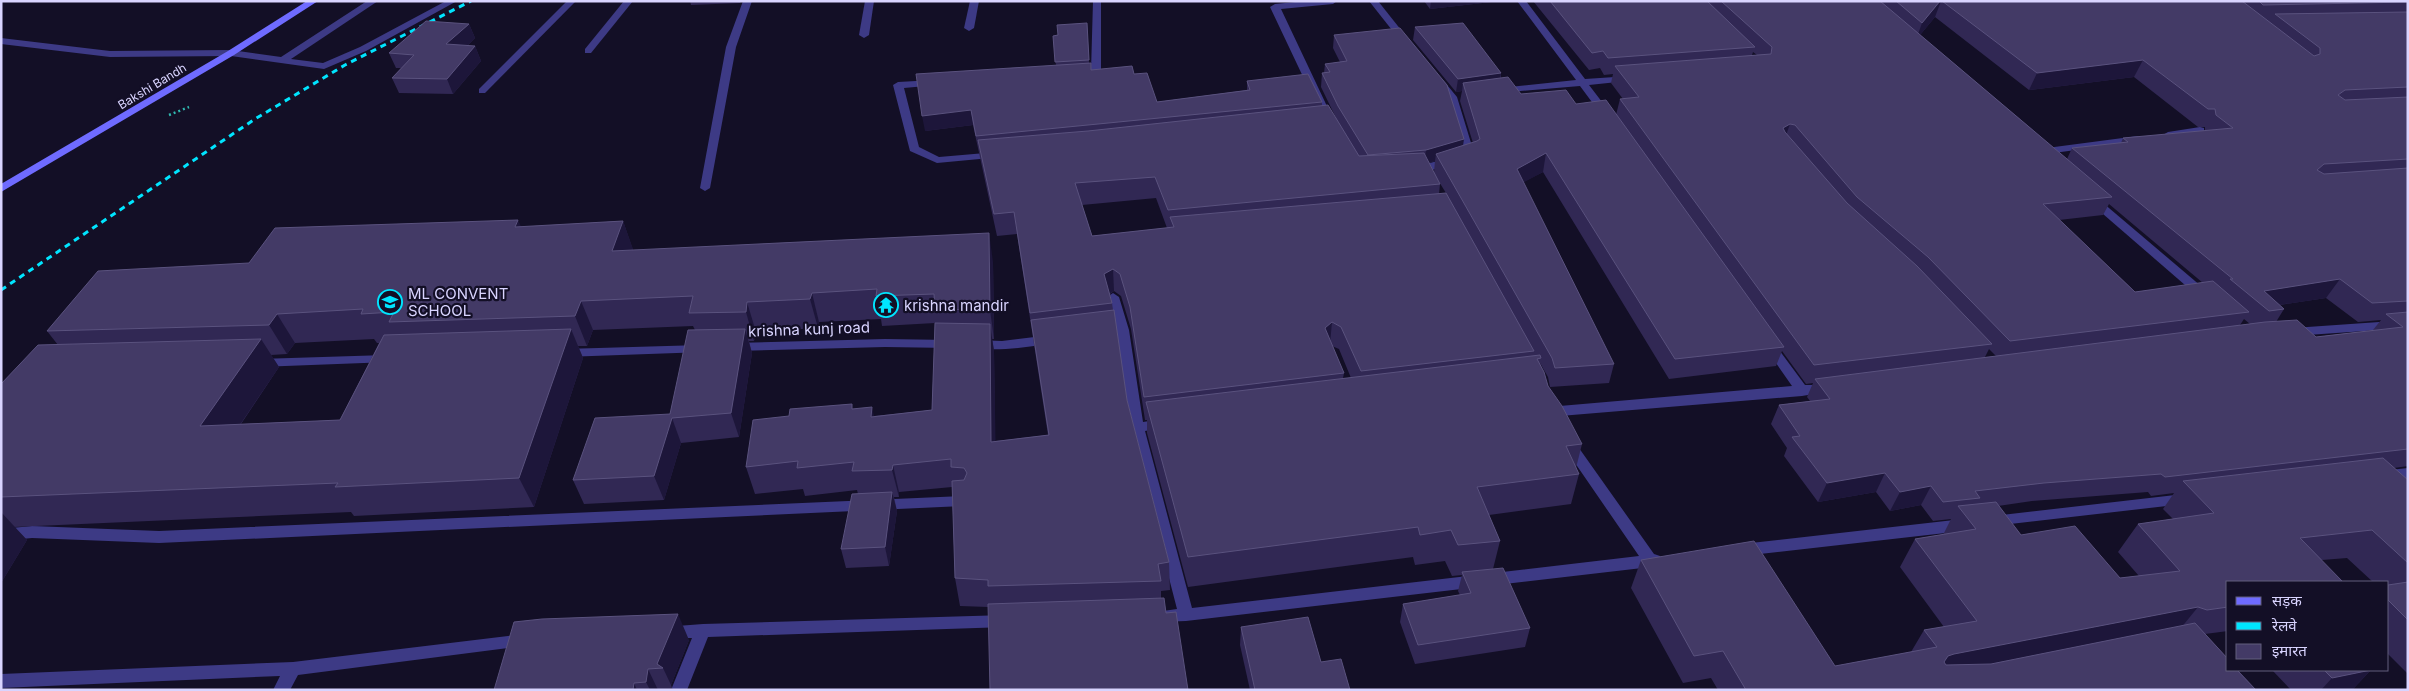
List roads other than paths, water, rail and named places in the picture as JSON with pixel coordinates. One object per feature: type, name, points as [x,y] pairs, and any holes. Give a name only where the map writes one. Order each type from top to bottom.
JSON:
[{"type":"main road","name":"Bakshi Bandh","points":[[1,189],[231,53],[314,1]]},
{"type":"street","points":[[281,61],[374,1]]},
{"type":"street","points":[[1,41],[110,54],[231,53],[324,66],[363,49],[453,1]]},
{"type":"street","points":[[482,91],[572,1]]},
{"type":"street","points":[[588,51],[629,1]]},
{"type":"street","points":[[705,188],[731,47],[748,1]]},
{"type":"street","points":[[864,35],[870,1]]},
{"type":"street","points":[[969,28],[975,1]]},
{"type":"street","points":[[1076,75],[1096,74],[1097,1]]},
{"type":"street","points":[[1328,124],[1276,7],[1333,1]]},
{"type":"street","points":[[1373,1],[1416,53]]},
{"type":"street","points":[[1521,1],[1612,122]]},
{"type":"street","points":[[1407,171],[1427,173],[1470,156],[1457,96],[1434,75]]},
{"type":"street","points":[[1492,92],[1643,76]]},
{"type":"street","points":[[948,82],[898,85],[914,149],[937,160],[1005,154]]},
{"type":"street","points":[[2051,165],[2033,149],[2200,130]]},
{"type":"street","points":[[2081,190],[2215,304]]},
{"type":"street","points":[[1113,297],[1123,330],[1137,427],[1186,615]]},
{"type":"street","points":[[2281,333],[2402,324],[2408,333]]},
{"type":"street","points":[[1086,334],[1123,330]]},
{"type":"street","points":[[1762,334],[1802,391]]},
{"type":"street","name":"krishna kunj road","points":[[549,353],[885,343],[1002,345],[1067,337]]},
{"type":"street","points":[[243,363],[401,358]]},
{"type":"street","points":[[1547,412],[1802,391],[1841,386]]},
{"type":"street","points":[[1544,395],[1547,412],[1652,561]]},
{"type":"street","points":[[1137,427],[1176,422]]},
{"type":"street","points":[[2368,477],[2408,473]]},
{"type":"street","points":[[1730,552],[2202,497]]},
{"type":"street","points":[[1,535],[32,532],[159,538],[963,501]]},
{"type":"street","points":[[1147,616],[1186,615],[1671,558]]},
{"type":"street","points":[[654,632],[1019,620]]},
{"type":"street","points":[[679,690],[704,630]]},
{"type":"street","points":[[1,681],[293,669],[537,639]]},
{"type":"street","points":[[281,690],[293,669]]},
{"type":"railway","points":[[1,290],[255,119],[345,65],[471,1]]},
{"type":"place","name":"ML CONVENT SCHOOL","points":[[390,302]]},
{"type":"place","name":"krishna mandir","points":[[886,305]]}]
